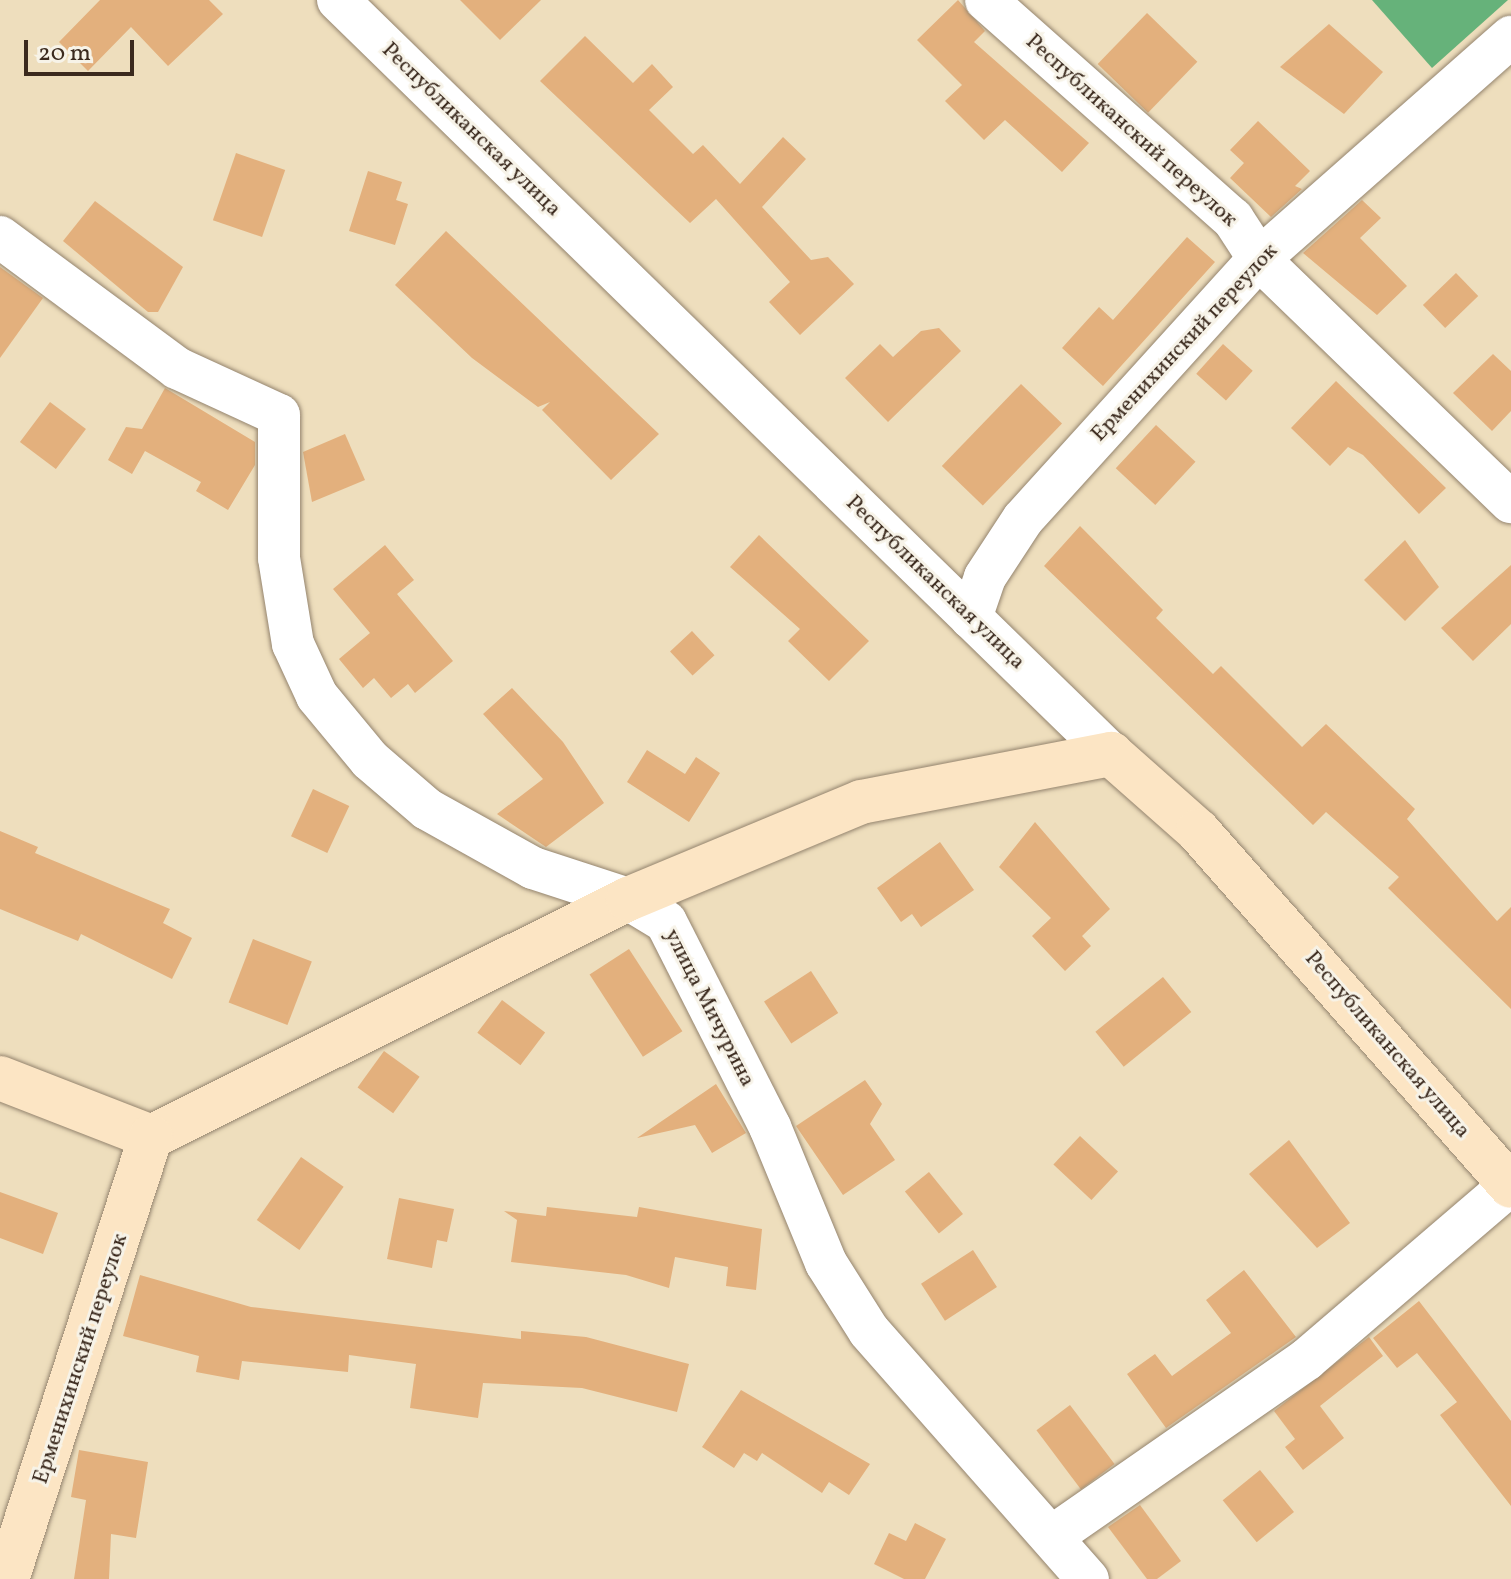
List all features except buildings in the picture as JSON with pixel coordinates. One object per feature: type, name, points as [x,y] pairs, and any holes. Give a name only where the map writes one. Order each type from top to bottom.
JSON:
[{"type":"street","name":"Республиканская улица","points":[[338,0],[1111,754],[1198,831],[1511,1185],[1307,1359],[1054,1535]]},
{"type":"street","name":"Республиканский переулок","points":[[986,0],[1233,219],[1259,259],[1511,502]]},
{"type":"street","name":"Ерменихинский переулок","points":[[971,618],[985,577],[1023,519],[1259,259],[1511,37]]},
{"type":"street","name":"улица Мичурина","points":[[0,237],[177,368],[279,415],[279,558],[293,644],[317,696],[370,760],[476,839],[628,899],[666,922],[770,1127],[826,1263],[869,1331],[1054,1535],[1088,1579]]},
{"type":"street","points":[[0,1078],[151,1137],[628,899],[861,802],[1111,754]]},
{"type":"street","name":"Ерменихинский переулок","points":[[7,1579],[151,1137]]},
{"type":"green space","points":[[1372,0],[1508,0],[1432,68]]}]
